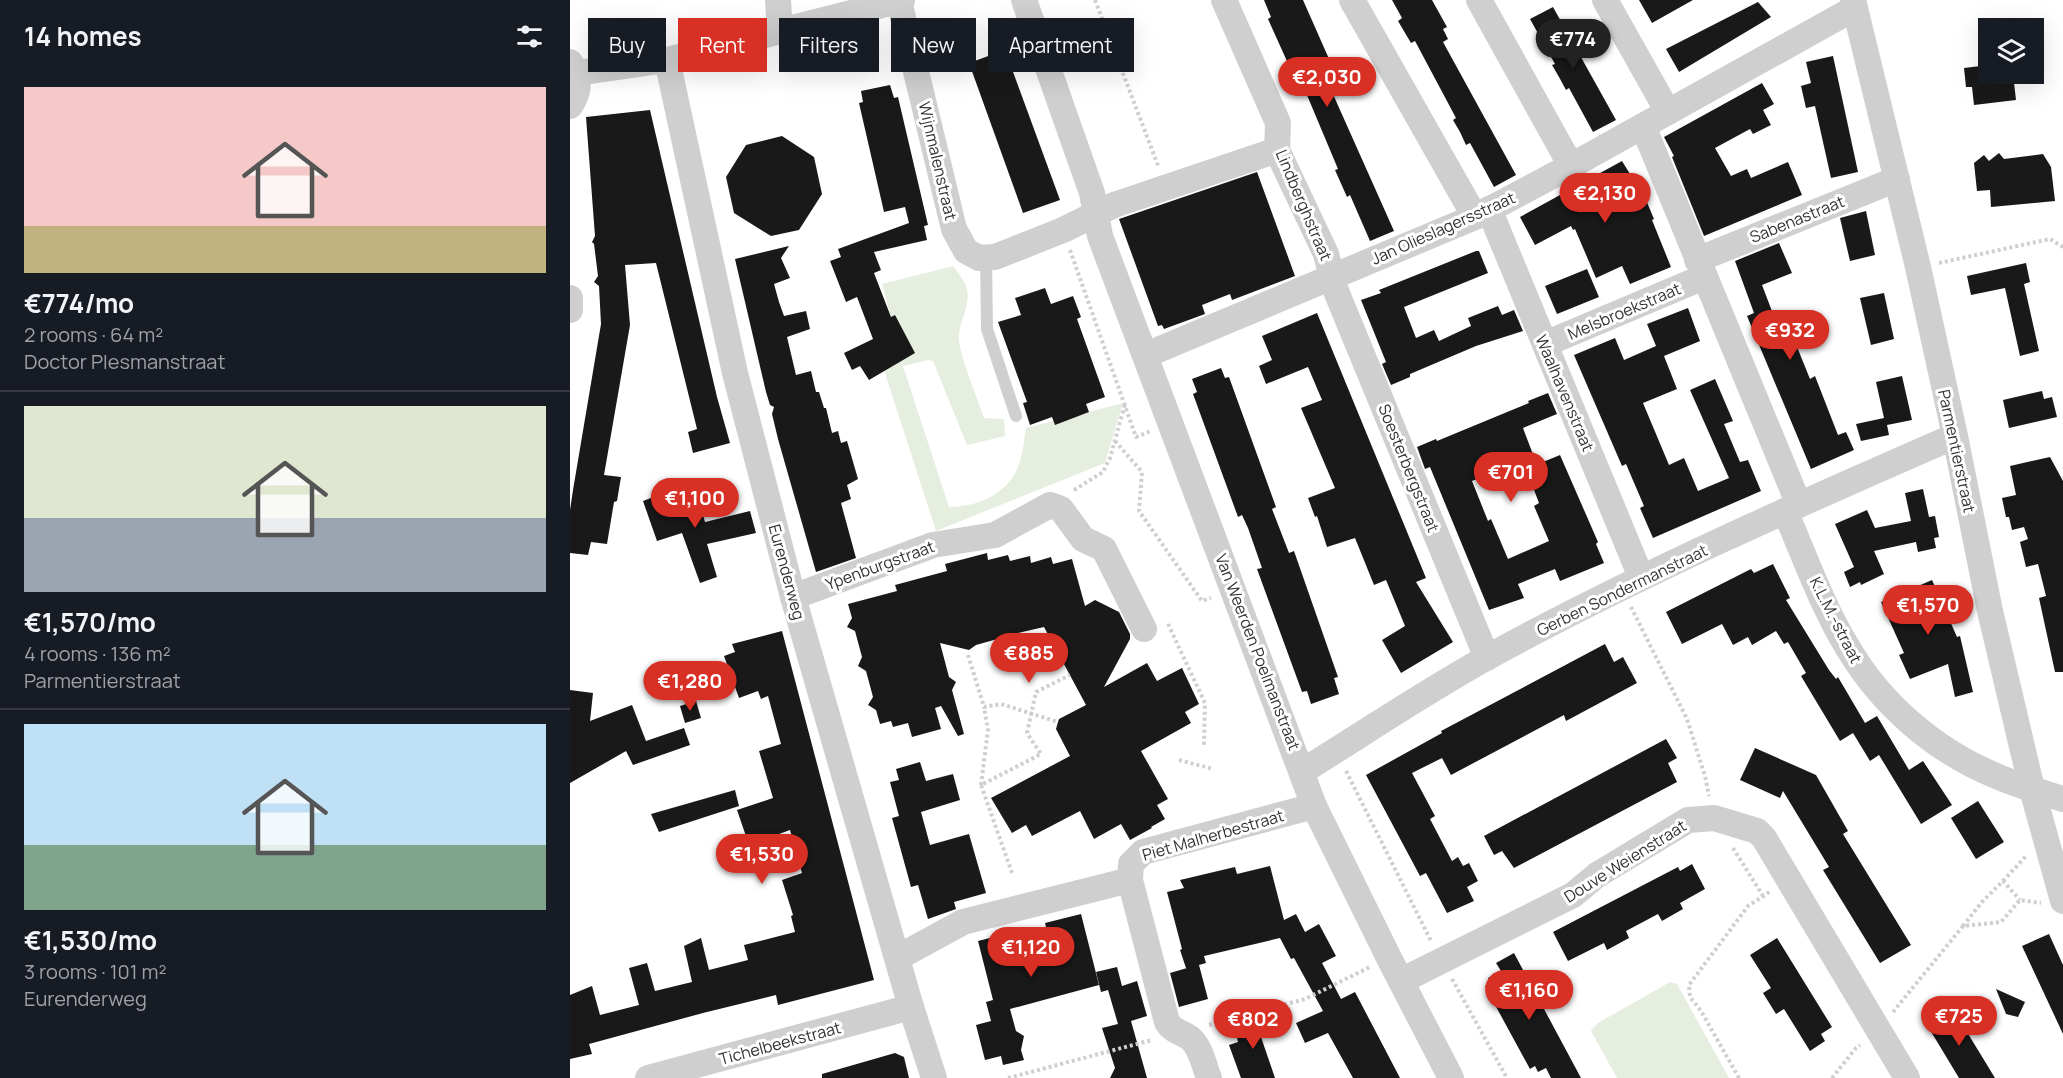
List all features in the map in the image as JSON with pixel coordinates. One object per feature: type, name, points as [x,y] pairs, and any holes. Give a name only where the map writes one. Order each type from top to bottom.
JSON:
[{"type":"street","points":[[777,0],[779,21]]},
{"type":"street","points":[[833,18],[901,0]]},
{"type":"street","name":"Wijnmalenstraat","points":[[901,0],[954,229],[966,251],[979,258],[986,258]]},
{"type":"street","name":"Van Weerden Poelmanstraat","points":[[1024,0],[1092,193],[1100,236],[1303,771],[1314,806],[1451,1078]]},
{"type":"street","name":"Lindberghstraat","points":[[1224,0],[1278,123],[1278,150],[1326,254],[1332,277]]},
{"type":"street","name":"Waalhavenstraat","points":[[1352,0],[1482,213],[1545,345],[1631,582]]},
{"type":"street","points":[[1479,0],[1571,166]]},
{"type":"street","points":[[1605,0],[1668,112]]},
{"type":"street","name":"Jan Olieslagersstraat","points":[[1146,355],[1482,213],[1668,112],[1854,4]]},
{"type":"street","name":"Parmentierstraat","points":[[1854,4],[1918,267],[1990,611],[2045,836],[2058,903]]},
{"type":"street","points":[[666,60],[779,32]]},
{"type":"street","name":"Eurenderweg","points":[[666,60],[735,373],[793,597],[933,1078]]},
{"type":"street","points":[[570,106],[578,90],[573,67],[588,66]]},
{"type":"street","name":"K.L.M.-straat","points":[[1642,126],[1700,268],[1846,647],[1864,674],[1885,698],[1932,740],[1993,775],[2063,799]]},
{"type":"street","points":[[986,258],[995,257],[1063,230],[1096,213],[1141,195],[1166,189],[1278,150]]},
{"type":"street","name":"Sabenastraat","points":[[1700,268],[1897,179]]},
{"type":"street","name":"Melsbroekstraat","points":[[1545,345],[1700,268]]},
{"type":"street","name":"Soesterbergstraat","points":[[1332,277],[1487,658]]},
{"type":"street","points":[[570,298],[570,310]]},
{"type":"street","name":"Gerben Sondermanstraat","points":[[1303,771],[1487,658],[1631,582],[1955,436]]},
{"type":"street","points":[[1050,505],[1061,508],[1083,539],[1104,549],[1144,629]]},
{"type":"street","name":"Ypenburgstraat","points":[[793,597],[933,545],[995,535],[1050,505]]},
{"type":"street","name":"Piet Malherbestraat","points":[[1209,1078],[1196,1044],[1188,1036],[1171,1028],[1167,1022],[1130,880],[1131,864],[1143,852],[1314,806]]},
{"type":"street","name":"Douve Weienstraat","points":[[1401,981],[1573,895],[1597,874],[1688,820],[1714,818],[1757,831],[1764,838],[1907,1078]]},
{"type":"street","name":"Piet Malherbestraat","points":[[897,958],[963,922],[1130,880]]},
{"type":"street","name":"Tichelbeekstraat","points":[[648,1078],[911,1007]]},
{"type":"lane","points":[[986,258],[987,329],[1017,416]]},
{"type":"path","points":[[1095,0],[1166,189]]},
{"type":"path","points":[[1063,230],[1136,437],[1172,424]]},
{"type":"path","points":[[1918,267],[2050,239],[2063,247]]},
{"type":"path","points":[[1050,505],[1103,472],[1115,441],[1125,403]]},
{"type":"path","points":[[1115,441],[1142,472],[1139,511],[1202,601],[1234,590]]},
{"type":"path","points":[[1631,582],[1687,720],[1705,776],[1714,818],[1763,896],[1748,906],[1689,984],[1688,991],[1689,997],[1701,1011],[1739,1078]]},
{"type":"path","points":[[1144,629],[1166,619],[1205,703],[1204,746]]},
{"type":"path","points":[[968,655],[984,707],[988,730],[981,785],[1012,873]]},
{"type":"path","points":[[981,785],[1041,754],[1028,733],[1036,692],[1070,675]]},
{"type":"path","points":[[984,707],[1000,704],[1058,722]]},
{"type":"path","points":[[1336,750],[1441,960],[1507,1078]]},
{"type":"path","points":[[1179,760],[1213,769]]},
{"type":"path","points":[[1832,1078],[1856,1048],[1879,1031],[1982,902],[2045,836]]},
{"type":"path","points":[[2003,881],[2020,900],[2058,903]]},
{"type":"path","points":[[1963,926],[2001,922],[2020,900]]},
{"type":"shaded area","points":[[953,266],[965,284],[968,296],[959,334],[963,359],[984,418],[1004,419],[1005,436],[967,445],[933,361],[928,360],[903,366],[949,507],[973,504],[1004,488],[1017,469],[1026,428],[1123,403],[1105,463],[936,531],[884,370],[900,351],[882,284]]},
{"type":"shaded area","points":[[1670,982],[1677,984],[1729,1078],[1617,1078],[1591,1031],[1598,1023]]},
{"type":"building","points":[[1264,0],[1303,0],[1337,77],[1333,79],[1337,89],[1332,92],[1394,231],[1370,241],[1350,195],[1347,197],[1335,170],[1338,169],[1304,88],[1300,90],[1268,19],[1271,17]]},
{"type":"building","points":[[1392,0],[1432,0],[1447,27],[1443,29],[1448,39],[1443,42],[1516,175],[1494,187],[1470,143],[1466,145],[1453,120],[1456,118],[1415,41],[1411,43],[1398,21],[1402,18]]},
{"type":"building","points":[[1639,0],[1693,0],[1652,23]]},
{"type":"building","points":[[1758,2],[1771,17],[1679,72],[1666,49]]},
{"type":"building","points":[[1553,7],[1616,120],[1593,132],[1569,88],[1566,90],[1552,65],[1555,64],[1530,19]]},
{"type":"building","points":[[988,56],[988,72],[1013,72],[1060,200],[1023,213],[972,72],[976,72],[976,60]]},
{"type":"building","points":[[1833,56],[1858,172],[1831,178],[1815,106],[1806,108],[1801,86],[1811,83],[1806,62]]},
{"type":"building","points":[[1978,66],[1978,84],[2014,84],[2016,100],[1974,105],[1972,87],[1966,87],[1964,68]]},
{"type":"building","points":[[1762,83],[1774,104],[1763,110],[1771,125],[1753,134],[1750,129],[1715,148],[1731,176],[1747,169],[1751,178],[1788,162],[1802,195],[1704,236],[1672,157],[1674,156],[1664,137]]},
{"type":"building","points":[[890,85],[894,98],[898,97],[928,225],[924,226],[927,240],[874,252],[881,270],[874,273],[891,317],[895,315],[915,353],[869,380],[860,366],[852,370],[844,353],[873,339],[857,297],[846,302],[830,261],[841,257],[838,249],[909,223],[905,207],[884,212],[859,103],[863,102],[861,91]]},
{"type":"building","points":[[650,110],[717,397],[730,443],[693,453],[688,432],[697,429],[656,263],[625,265],[630,325],[604,475],[621,477],[617,501],[614,502],[607,544],[591,542],[588,555],[570,553],[570,510],[601,324],[599,286],[594,282],[598,276],[592,242],[595,236],[586,117]]},
{"type":"building","points":[[782,136],[814,157],[822,194],[799,230],[771,236],[734,213],[726,177],[746,145]]},
{"type":"building","points":[[1999,153],[2004,159],[2043,154],[2051,167],[2055,201],[1991,207],[1990,190],[1977,191],[1974,163],[1984,155],[1989,161]]},
{"type":"building","points":[[1622,161],[1646,200],[1671,267],[1630,284],[1622,266],[1596,278],[1575,229],[1573,230],[1571,226],[1535,245],[1520,217]]},
{"type":"building","points":[[1257,172],[1295,276],[1232,300],[1230,294],[1202,305],[1205,314],[1164,329],[1162,325],[1158,326],[1119,219]]},
{"type":"building","points":[[1866,211],[1875,255],[1850,261],[1840,218]]},
{"type":"building","points":[[1779,243],[1792,273],[1762,285],[1775,319],[1790,313],[1797,330],[1791,332],[1810,379],[1815,376],[1838,435],[1846,432],[1854,450],[1811,469],[1747,316],[1754,313],[1735,261]]},
{"type":"building","points":[[789,246],[781,258],[790,278],[774,284],[784,316],[806,311],[810,329],[787,337],[796,375],[811,371],[816,392],[819,392],[824,408],[826,408],[832,433],[838,431],[841,443],[847,441],[858,479],[847,485],[851,499],[841,503],[856,558],[816,572],[778,439],[772,414],[774,407],[770,405],[766,392],[735,259]]},
{"type":"building","points":[[1479,251],[1488,273],[1404,307],[1416,338],[1434,330],[1439,341],[1471,326],[1468,318],[1498,306],[1502,315],[1514,310],[1523,331],[1476,346],[1410,374],[1410,377],[1391,385],[1382,364],[1386,362],[1361,300],[1381,293],[1379,290]]},
{"type":"building","points":[[2026,263],[2030,282],[2024,284],[2039,351],[2020,356],[2005,288],[1971,295],[1967,276]]},
{"type":"building","points":[[1587,269],[1599,297],[1557,314],[1545,286]]},
{"type":"building","points":[[1045,288],[1051,304],[1073,296],[1081,317],[1077,319],[1105,397],[1086,404],[1089,412],[1055,425],[1052,417],[1030,425],[1023,403],[1027,402],[998,322],[1021,315],[1015,298]]},
{"type":"building","points":[[1884,293],[1894,339],[1871,345],[1860,298]]},
{"type":"building","points":[[1688,308],[1700,341],[1664,356],[1677,389],[1643,403],[1669,465],[1684,458],[1698,491],[1729,478],[1690,390],[1715,379],[1733,421],[1724,424],[1740,462],[1748,460],[1761,491],[1653,538],[1640,508],[1644,506],[1626,464],[1622,466],[1574,355],[1615,338],[1624,360],[1656,346],[1647,324]]},
{"type":"building","points":[[1317,313],[1426,578],[1416,582],[1453,642],[1401,673],[1382,640],[1405,626],[1386,580],[1374,585],[1355,538],[1327,547],[1317,516],[1315,517],[1308,498],[1335,488],[1301,408],[1322,400],[1308,367],[1266,384],[1259,366],[1272,360],[1262,336]]},
{"type":"building","points":[[1221,368],[1225,378],[1229,377],[1276,507],[1272,509],[1289,553],[1294,551],[1338,677],[1334,678],[1339,694],[1311,704],[1307,691],[1302,692],[1257,569],[1262,568],[1248,528],[1242,515],[1238,517],[1193,394],[1197,392],[1192,379]]},
{"type":"building","points":[[1902,376],[1912,420],[1887,425],[1889,435],[1861,441],[1856,424],[1884,418],[1876,382]]},
{"type":"building","points":[[2042,391],[2044,399],[2052,397],[2057,417],[2009,428],[2003,400]]},
{"type":"building","points":[[1548,393],[1557,414],[1523,428],[1534,457],[1472,481],[1488,521],[1491,519],[1508,559],[1549,541],[1534,506],[1539,503],[1526,469],[1560,455],[1598,542],[1596,544],[1604,563],[1560,581],[1555,569],[1518,584],[1524,598],[1489,610],[1430,467],[1425,469],[1417,447],[1436,439],[1437,441]]},
{"type":"building","points":[[2050,457],[2063,481],[2063,672],[2055,672],[2039,598],[2046,596],[2038,564],[2026,567],[2020,542],[2028,539],[2024,527],[2012,530],[2009,517],[2006,517],[2002,498],[2016,495],[2010,466]]},
{"type":"building","points":[[677,488],[686,513],[701,508],[705,522],[750,511],[756,533],[707,544],[717,577],[700,583],[682,533],[657,541],[643,501]]},
{"type":"building","points":[[1923,489],[1929,517],[1935,516],[1939,537],[1934,538],[1936,548],[1918,552],[1916,542],[1874,551],[1884,574],[1861,585],[1860,582],[1850,587],[1844,572],[1854,567],[1835,524],[1867,510],[1875,528],[1911,521],[1905,493]]},
{"type":"building","points":[[987,553],[988,560],[1008,555],[1010,561],[1030,556],[1031,563],[1051,557],[1053,564],[1072,559],[1085,606],[1095,600],[1119,612],[1130,634],[1130,639],[1104,687],[1147,663],[1157,681],[1182,668],[1199,704],[1185,712],[1191,723],[1141,751],[1168,799],[1157,805],[1165,819],[1152,828],[1130,840],[1121,824],[1094,839],[1080,811],[1032,836],[1026,825],[1012,833],[991,798],[1070,756],[1056,729],[1058,722],[1059,719],[1086,705],[1044,627],[1014,634],[1009,642],[1001,638],[976,645],[969,650],[940,643],[949,677],[956,682],[952,690],[964,734],[958,736],[941,706],[935,708],[941,729],[912,737],[908,723],[893,727],[891,721],[880,724],[876,710],[868,705],[873,697],[866,671],[858,666],[862,657],[855,631],[847,627],[852,618],[848,604],[897,591],[895,585],[947,571],[945,564]]},
{"type":"building","points":[[1773,564],[1790,598],[1786,600],[1829,670],[1836,679],[1838,677],[1865,723],[1877,716],[1909,770],[1923,761],[1952,805],[1921,824],[1879,755],[1870,761],[1853,733],[1840,741],[1801,676],[1806,673],[1788,642],[1784,644],[1776,631],[1752,645],[1748,637],[1733,645],[1722,624],[1682,644],[1666,612],[1751,569],[1754,573]]},
{"type":"building","points":[[1932,580],[1957,637],[1960,636],[1973,692],[1955,697],[1948,664],[1910,679],[1899,655],[1904,653],[1881,602]]},
{"type":"building","points":[[782,631],[874,980],[778,1005],[776,995],[703,1013],[589,1044],[592,1054],[570,1059],[570,995],[592,986],[600,1015],[639,1005],[629,968],[647,963],[655,991],[692,982],[684,946],[701,938],[709,970],[748,960],[744,945],[795,932],[791,916],[793,915],[782,880],[802,873],[790,830],[749,845],[737,810],[773,798],[759,751],[781,744],[768,696],[761,699],[758,691],[739,698],[724,656],[735,652],[732,644]]},
{"type":"building","points":[[1605,644],[1614,662],[1623,657],[1637,683],[1566,721],[1564,715],[1451,775],[1442,758],[1412,773],[1435,816],[1430,819],[1452,861],[1458,857],[1463,866],[1469,863],[1478,881],[1467,887],[1474,901],[1447,913],[1426,873],[1420,876],[1366,775],[1442,733],[1441,731]]},
{"type":"building","points":[[570,690],[593,693],[590,721],[632,705],[646,741],[684,728],[690,745],[633,765],[626,751],[570,783]]},
{"type":"building","points":[[696,701],[701,718],[685,723],[680,706]]},
{"type":"building","points":[[1666,739],[1677,758],[1668,763],[1677,782],[1514,868],[1502,851],[1494,855],[1484,836]]},
{"type":"building","points":[[1755,748],[1816,775],[1848,831],[1843,834],[1911,945],[1880,963],[1823,870],[1829,867],[1783,791],[1780,798],[1740,780]]},
{"type":"building","points":[[920,762],[926,781],[953,774],[960,800],[921,812],[930,845],[969,834],[986,893],[954,902],[956,909],[928,919],[918,885],[911,887],[892,818],[899,816],[890,782],[899,780],[896,769]]},
{"type":"building","points":[[735,790],[739,806],[659,832],[651,814]]},
{"type":"building","points":[[1978,801],[2004,842],[1976,859],[1951,818]]},
{"type":"building","points":[[1692,864],[1705,889],[1680,903],[1683,909],[1662,921],[1658,914],[1626,931],[1629,938],[1607,950],[1604,943],[1568,961],[1553,932],[1678,867],[1680,871]]},
{"type":"building","points":[[1270,866],[1284,920],[1296,914],[1305,932],[1319,924],[1336,956],[1322,963],[1341,999],[1355,992],[1400,1078],[1353,1078],[1328,1033],[1305,1043],[1296,1023],[1323,1011],[1294,958],[1291,959],[1280,938],[1204,956],[1206,963],[1199,965],[1208,999],[1179,1007],[1170,973],[1187,968],[1180,950],[1182,949],[1167,892],[1184,888],[1180,880],[1235,867],[1237,874]]},
{"type":"building","points":[[1081,914],[1099,985],[1010,1009],[1016,1031],[1024,1036],[1021,1050],[1024,1060],[1003,1065],[1001,1056],[985,1060],[976,1025],[991,1021],[986,1002],[993,1000],[978,941],[1013,932],[1015,939],[1047,931],[1045,923]]},
{"type":"building","points":[[2049,934],[2063,965],[2063,1034],[2022,946]]},
{"type":"building","points":[[1777,938],[1832,1027],[1821,1034],[1825,1041],[1810,1051],[1784,1009],[1776,1014],[1763,993],[1771,988],[1750,955]]},
{"type":"building","points":[[1514,953],[1581,1078],[1551,1078],[1546,1068],[1538,1072],[1535,1066],[1530,1069],[1500,1014],[1485,986],[1491,983],[1488,978],[1501,971],[1496,963]]},
{"type":"building","points":[[1117,967],[1122,986],[1137,981],[1147,1016],[1131,1021],[1147,1078],[1110,1078],[1115,1068],[1102,1028],[1118,1024],[1108,990],[1101,992],[1096,972]]},
{"type":"building","points":[[1996,989],[2025,1002],[2018,1017],[2006,1014]]},
{"type":"building","points":[[1953,1009],[1995,1078],[1959,1078],[1927,1025]]},
{"type":"building","points":[[1267,1014],[1273,1033],[1261,1037],[1275,1078],[1241,1078],[1229,1045],[1238,1042],[1237,1038],[1247,1034],[1242,1021]]},
{"type":"building","points":[[895,1053],[904,1057],[909,1078],[822,1078],[822,1074]]}]
